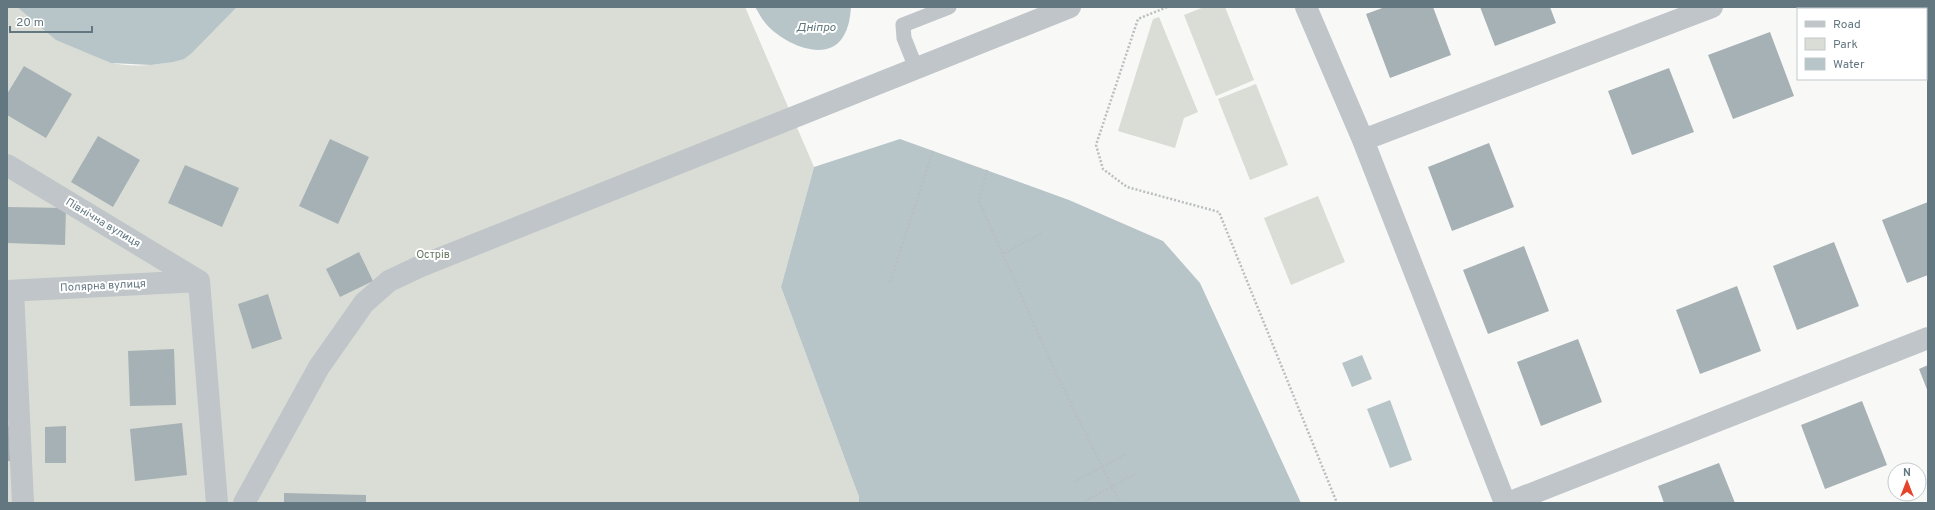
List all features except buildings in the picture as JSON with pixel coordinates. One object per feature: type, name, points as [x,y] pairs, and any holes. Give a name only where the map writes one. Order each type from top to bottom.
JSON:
[{"type":"street","points":[[244,503],[319,367],[364,303],[389,281],[429,263],[1070,7]]},
{"type":"street","points":[[1306,7],[1363,140],[1505,503]]},
{"type":"street","points":[[1363,140],[1712,7]]},
{"type":"street","name":"Північна вулиця","points":[[7,165],[199,280]]},
{"type":"street","points":[[199,280],[217,503]]},
{"type":"street","name":"Полярна вулиця","points":[[10,291],[199,280]]},
{"type":"street","points":[[10,291],[23,503]]},
{"type":"street","points":[[1508,503],[1928,338]]},
{"type":"lane","points":[[916,68],[904,38],[903,25],[949,7]]},
{"type":"path","points":[[1167,7],[1138,19],[1096,145],[1103,169],[1127,187],[1219,212],[1337,503]]},
{"type":"path","points":[[890,282],[933,151]]},
{"type":"path","points":[[986,170],[979,201],[1004,253],[1054,369],[1120,503]]},
{"type":"path","points":[[1004,253],[1043,233]]},
{"type":"path","points":[[1074,482],[1126,454]]},
{"type":"path","points":[[1085,501],[1137,473]]},
{"type":"green space","name":"Острів","points":[[7,7],[17,7],[64,37],[106,61],[121,65],[153,65],[175,61],[192,53],[237,7],[745,7],[814,167],[781,287],[859,497],[859,503],[7,503]]},
{"type":"green space","points":[[1204,7],[1225,7],[1254,80],[1216,96],[1184,15]]},
{"type":"green space","points":[[1159,17],[1198,112],[1184,118],[1175,148],[1118,131],[1153,19]]},
{"type":"green space","points":[[1256,84],[1288,165],[1250,180],[1218,99]]},
{"type":"green space","points":[[1318,196],[1345,262],[1291,285],[1264,218]]},
{"type":"water","points":[[17,7],[237,7],[192,53],[184,59],[151,65],[111,63],[56,40]]},
{"type":"water","name":"Дніпро","points":[[755,7],[851,7],[847,30],[843,37],[836,45],[826,49],[816,50],[794,44],[774,32],[765,23]]},
{"type":"water","points":[[900,139],[1069,200],[1163,241],[1200,283],[1301,503],[859,503],[859,497],[781,287],[814,167]]},
{"type":"water","points":[[1362,355],[1372,379],[1352,387],[1342,363]]},
{"type":"water","points":[[1390,400],[1412,460],[1390,468],[1367,409]]}]
